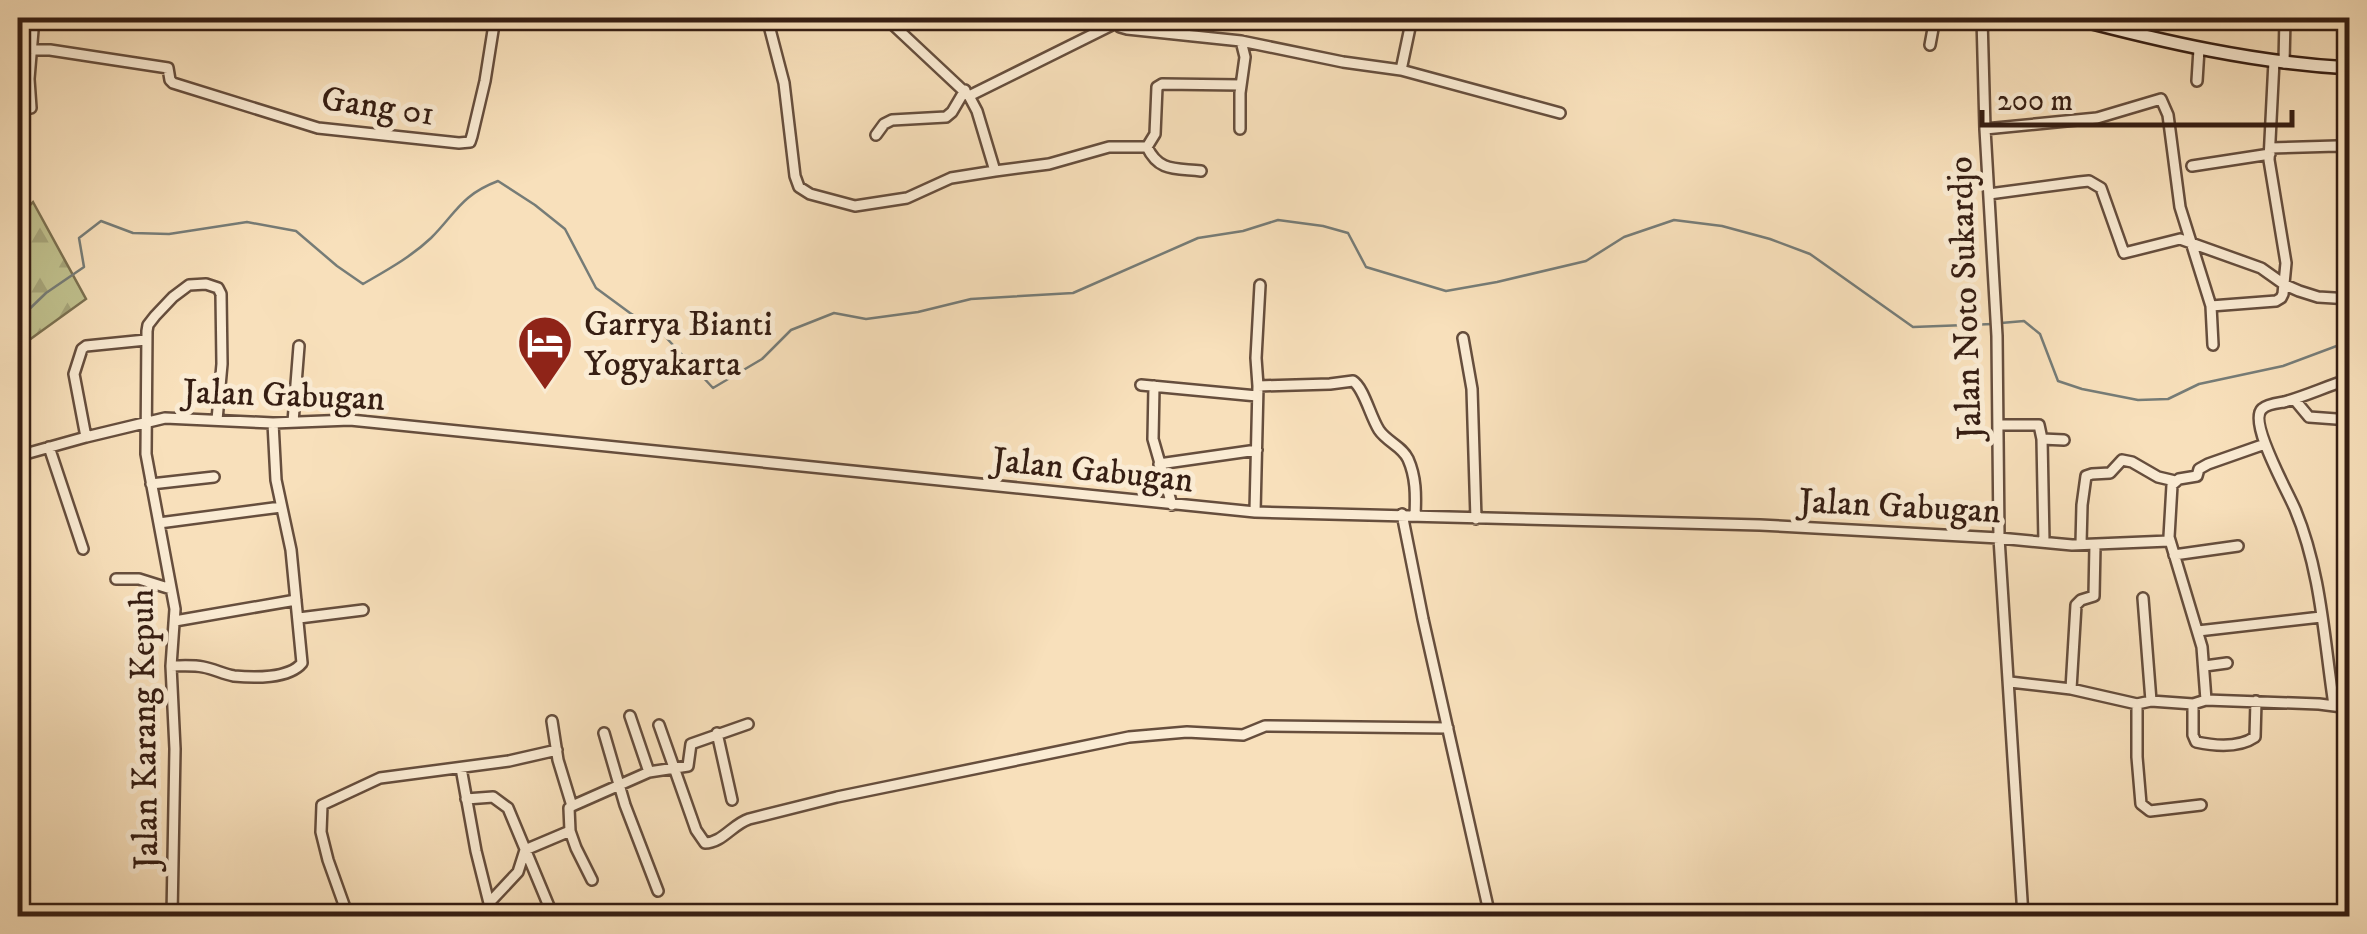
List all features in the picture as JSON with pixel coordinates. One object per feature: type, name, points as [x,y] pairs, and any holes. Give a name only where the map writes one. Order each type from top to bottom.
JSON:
[{"type":"main road","points":[[2073,18],[2108,22],[2199,49],[2350,68]]},
{"type":"street","points":[[31,108],[34,18]]},
{"type":"street","name":"Gang 01","points":[[32,49],[168,68],[173,83],[318,128],[466,143],[472,136],[485,81],[495,18]]},
{"type":"street","points":[[767,18],[784,83],[795,176],[799,187],[810,194],[855,206],[908,198],[951,178],[1050,164],[1110,147],[1147,147]]},
{"type":"street","points":[[881,18],[967,93],[977,111],[995,170]]},
{"type":"street","points":[[1401,70],[1412,18]]},
{"type":"street","points":[[1930,45],[1935,18]]},
{"type":"street","name":"Jalan Noto Sukardjo","points":[[1979,18],[1983,36],[1996,336],[1999,538],[2024,916]]},
{"type":"street","points":[[2211,306],[2276,301],[2285,285],[2286,263],[2270,151],[2284,18]]},
{"type":"street","points":[[876,135],[892,120],[946,117],[967,93],[1115,20],[1127,29],[1241,40],[1401,70],[1560,112]]},
{"type":"street","points":[[1240,129],[1245,57],[1241,40]]},
{"type":"street","points":[[18,49],[32,49]]},
{"type":"street","points":[[2197,82],[2199,49]]},
{"type":"street","points":[[1147,147],[1155,134],[1156,91],[1162,84],[1242,84]]},
{"type":"street","points":[[1985,129],[2087,120],[2161,99],[2168,115],[2180,207],[2211,306],[2212,345]]},
{"type":"street","points":[[2192,166],[2270,151],[2338,146],[2347,150],[2344,166],[2350,182]]},
{"type":"street","points":[[1147,147],[1153,160],[1164,167],[1200,171]]},
{"type":"street","points":[[1989,194],[2089,181],[2101,188],[2124,253],[2175,239],[2262,268],[2285,285],[2318,297],[2350,300]]},
{"type":"street","points":[[86,437],[74,374],[82,348],[146,340],[148,325],[189,284],[206,284],[218,288],[221,294],[218,420]]},
{"type":"street","points":[[1255,512],[1260,285]]},
{"type":"street","points":[[1463,338],[1472,389],[1476,518]]},
{"type":"street","name":"Jalan Karang Kepuh","points":[[146,340],[146,454],[175,621],[171,666],[175,749],[172,916]]},
{"type":"street","points":[[293,422],[299,346]]},
{"type":"street","points":[[2334,706],[2308,540],[2258,423],[2261,410],[2350,379]]},
{"type":"street","points":[[1141,385],[1258,391],[1358,382],[1382,434],[1407,456],[1416,487],[1416,515]]},
{"type":"street","points":[[1154,386],[1153,439],[1172,505]]},
{"type":"street","points":[[2294,399],[2310,417],[2350,420]]},
{"type":"street","name":"Jalan Gabugan","points":[[18,456],[165,418],[273,423],[350,420],[1255,512],[1760,525],[2095,545],[2169,541]]},
{"type":"street","points":[[171,666],[200,666],[255,678],[292,671],[302,663],[291,550],[276,480],[273,423]]},
{"type":"street","points":[[1998,425],[2040,425],[2044,542]]},
{"type":"street","points":[[2042,439],[2064,440]]},
{"type":"street","points":[[2081,544],[2082,505],[2089,474],[2114,471],[2122,460],[2158,477],[2175,481],[2195,478],[2199,469],[2208,464],[2265,444]]},
{"type":"street","points":[[49,447],[83,549]]},
{"type":"street","points":[[1159,464],[1256,450]]},
{"type":"street","points":[[152,484],[214,477]]},
{"type":"street","points":[[2175,481],[2169,541],[2198,631],[2206,700]]},
{"type":"street","points":[[159,523],[281,507]]},
{"type":"street","points":[[1402,514],[1490,916]]},
{"type":"street","points":[[2071,688],[2076,605],[2094,596],[2095,545]]},
{"type":"street","points":[[2174,555],[2238,546]]},
{"type":"street","points":[[116,579],[138,579],[171,589]]},
{"type":"street","points":[[2143,598],[2151,702]]},
{"type":"street","points":[[175,621],[296,600]]},
{"type":"street","points":[[299,618],[363,610]]},
{"type":"street","points":[[2198,631],[2321,618]]},
{"type":"street","points":[[2205,666],[2227,662]]},
{"type":"street","points":[[2010,682],[2071,688],[2137,704],[2193,704],[2206,700],[2350,708]]},
{"type":"street","points":[[2193,704],[2196,742],[2232,745],[2255,737],[2256,701]]},
{"type":"street","points":[[2137,704],[2136,757],[2142,804],[2150,810],[2201,805]]},
{"type":"street","points":[[630,716],[649,772]]},
{"type":"street","points":[[552,721],[572,806],[570,831],[592,880]]},
{"type":"street","points":[[659,724],[696,830],[705,843],[718,840],[741,822],[837,797],[1130,736],[1187,732],[1244,735],[1266,726],[1448,728]]},
{"type":"street","points":[[572,806],[649,772],[688,766],[690,744],[748,724]]},
{"type":"street","points":[[604,733],[658,891]]},
{"type":"street","points":[[718,734],[732,800]]},
{"type":"street","points":[[348,916],[321,832],[322,805],[380,778],[509,761],[556,750]]},
{"type":"street","points":[[461,768],[492,916]]},
{"type":"street","points":[[466,799],[493,798],[508,808],[553,916]]},
{"type":"street","points":[[489,903],[518,872],[526,850],[570,831]]},
{"type":"green space","points":[[33,202],[86,299],[18,348],[18,218]]},
{"type":"waterway","points":[[18,320],[46,293],[84,267],[79,238],[101,221],[133,233],[169,234],[247,222],[296,231],[363,284],[415,251],[467,199],[498,181],[565,229],[596,288],[660,331],[713,388],[762,359],[791,330],[834,313],[866,319],[971,299],[1073,293],[1198,238],[1243,231],[1278,220],[1348,233],[1366,267],[1446,291],[1586,261],[1624,237],[1674,220],[1722,226],[1810,254],[1913,327],[1993,324]]},
{"type":"waterway","points":[[2001,323],[2024,321],[2040,334],[2058,381],[2138,400],[2168,399],[2199,384],[2283,366],[2350,341]]},
{"type":"place","name":"Garrya Bianti Yogyakarta","points":[[545,392]]}]
